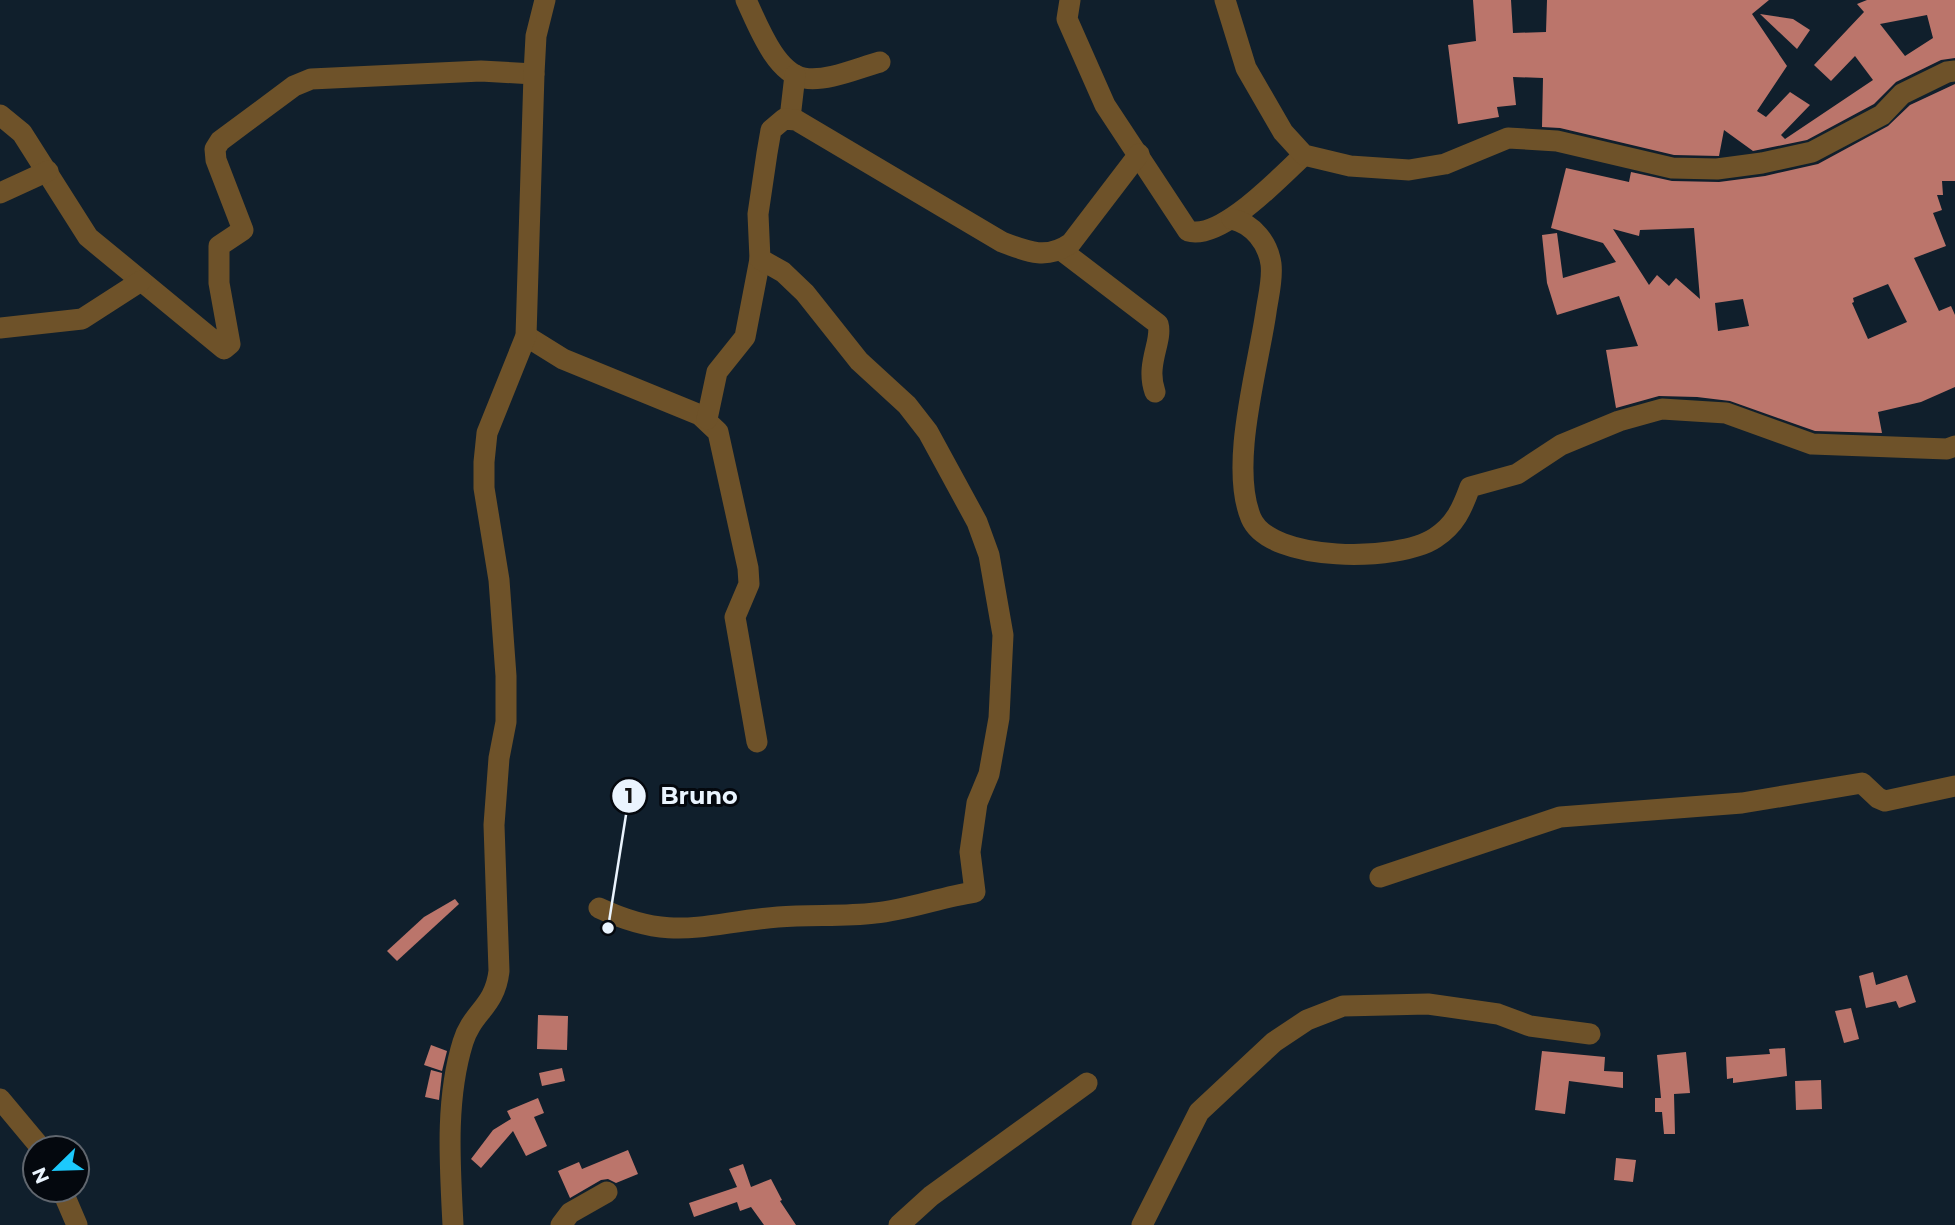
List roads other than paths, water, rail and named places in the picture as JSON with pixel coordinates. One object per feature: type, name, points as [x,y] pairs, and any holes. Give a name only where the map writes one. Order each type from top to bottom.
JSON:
[{"type":"street","points":[[453,1225],[450,1142],[457,1066],[468,1028],[490,1003],[499,971],[494,825],[499,758],[506,722],[506,676],[499,580],[484,488],[484,462],[487,433],[526,336],[536,36],[545,0]]},
{"type":"street","points":[[746,0],[770,50],[795,75],[818,78],[880,62]]},
{"type":"street","points":[[1070,0],[1067,19],[1105,105],[1188,231],[1195,233],[1232,219],[1304,155]]},
{"type":"street","points":[[1225,0],[1246,68],[1273,117],[1304,155],[1350,166],[1409,170],[1445,164],[1508,138],[1558,141],[1672,168],[1717,169],[1762,163],[1812,152],[1882,115],[1902,94],[1955,71]]},
{"type":"street","points":[[0,115],[22,133],[85,233],[221,347],[229,348],[219,284],[219,246],[243,230],[216,160],[215,149],[220,141],[294,86],[321,78],[481,71],[534,74]]},
{"type":"street","points":[[790,118],[795,75]]},
{"type":"street","points":[[707,419],[717,372],[745,337],[760,259],[758,214],[771,130],[780,121],[790,118],[874,164],[1002,242],[1033,254],[1060,250],[1071,243],[1139,154]]},
{"type":"street","points":[[0,193],[48,171]]},
{"type":"street","points":[[1232,219],[1251,225],[1271,265],[1248,409],[1245,463],[1251,517],[1258,530],[1271,540],[1342,555],[1411,548],[1434,539],[1458,517],[1470,487],[1517,474],[1562,445],[1619,421],[1662,409],[1726,412],[1812,444],[1947,449],[1955,446]]},
{"type":"street","points":[[1060,250],[1158,324],[1161,331],[1153,351],[1151,381],[1155,392]]},
{"type":"street","points":[[599,908],[642,925],[683,930],[776,917],[874,914],[935,898],[975,892],[970,852],[977,803],[989,774],[999,718],[1003,635],[989,555],[976,522],[928,432],[907,405],[859,361],[805,293],[783,272],[760,259]]},
{"type":"street","points":[[0,328],[82,319],[141,281]]},
{"type":"street","points":[[526,336],[563,359],[707,419],[718,432],[748,568],[750,584],[735,617],[757,743]]},
{"type":"street","points":[[1380,877],[1560,817],[1742,803],[1862,783],[1885,801],[1955,786]]},
{"type":"street","points":[[1142,1225],[1199,1112],[1274,1042],[1307,1020],[1343,1006],[1428,1004],[1499,1014],[1530,1026],[1590,1034]]},
{"type":"street","points":[[899,1225],[931,1196],[1087,1083]]},
{"type":"street","points":[[0,1099],[29,1134]]},
{"type":"street","points":[[561,1225],[570,1213],[607,1192]]},
{"type":"street","points":[[68,1204],[77,1225]]},
{"type":"place","name":"Bruno","points":[[608,928]]}]
